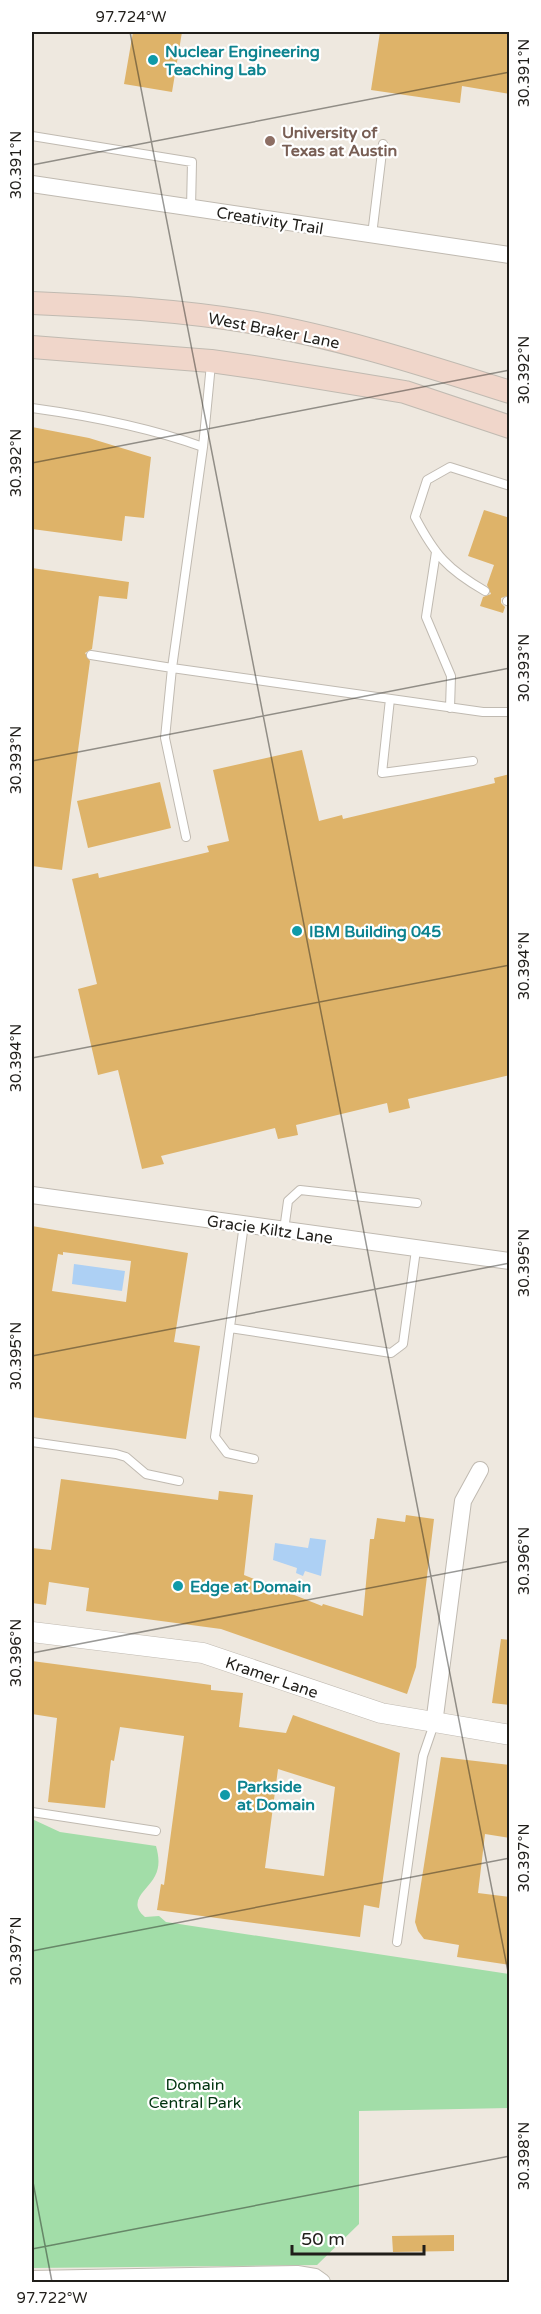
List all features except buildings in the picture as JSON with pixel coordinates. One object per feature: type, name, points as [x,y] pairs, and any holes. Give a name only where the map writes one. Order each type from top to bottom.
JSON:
[{"type":"main road","name":"West Braker Lane","points":[[32,303],[132,308],[250,322],[388,354],[510,392]]},
{"type":"main road","points":[[32,347],[211,361],[405,392],[510,427]]},
{"type":"street","name":"Creativity Trail","points":[[32,184],[510,255]]},
{"type":"street","name":"Gracie Kiltz Lane","points":[[32,1195],[510,1262]]},
{"type":"street","points":[[434,1724],[463,1501],[480,1470]]},
{"type":"street","name":"Kramer Lane","points":[[32,1632],[203,1653],[352,1704],[434,1724],[510,1735]]},
{"type":"street","points":[[32,2279],[297,2274],[315,2277],[322,2283]]},
{"type":"lane","points":[[32,136],[192,162],[191,208]]},
{"type":"lane","points":[[372,235],[383,144]]},
{"type":"lane","points":[[186,837],[165,738],[172,668],[203,447],[211,361]]},
{"type":"lane","points":[[32,408],[84,416],[171,436],[203,447]]},
{"type":"lane","points":[[485,591],[454,574],[436,552],[415,517],[427,480],[450,467],[510,486]]},
{"type":"lane","points":[[436,552],[426,617],[451,676],[450,708]]},
{"type":"lane","points":[[91,655],[450,708],[510,712]]},
{"type":"lane","points":[[390,699],[382,773],[473,761]]},
{"type":"lane","points":[[285,1230],[288,1201],[300,1190],[417,1203]]},
{"type":"lane","points":[[244,1224],[215,1437],[227,1453],[254,1459]]},
{"type":"lane","points":[[230,1328],[391,1353],[402,1344],[416,1250]]},
{"type":"lane","points":[[32,1442],[126,1456],[146,1474],[179,1481]]},
{"type":"lane","points":[[397,1942],[423,1756],[434,1724]]},
{"type":"lane","points":[[32,1812],[156,1831]]},
{"type":"green space","name":"Domain Central Park","points":[[32,1819],[60,1832],[156,1846],[157,1872],[138,1901],[140,1911],[145,1917],[159,1916],[166,1922],[509,1974],[509,2108],[359,2111],[359,2224],[317,2265],[32,2268]]},
{"type":"water","points":[[74,1264],[125,1271],[122,1291],[72,1284]]},
{"type":"water","points":[[310,1538],[326,1540],[321,1576],[305,1571],[303,1576],[296,1573],[297,1568],[273,1560],[275,1543],[308,1548]]},
{"type":"place","name":"Nuclear Engineering Teaching Lab","points":[[153,60]]},
{"type":"place","name":"University of Texas at Austin","points":[[270,141]]},
{"type":"place","name":"IBM Building 045","points":[[297,931]]},
{"type":"place","name":"Edge at Domain","points":[[178,1586]]},
{"type":"place","name":"Parkside at Domain","points":[[225,1795]]}]
